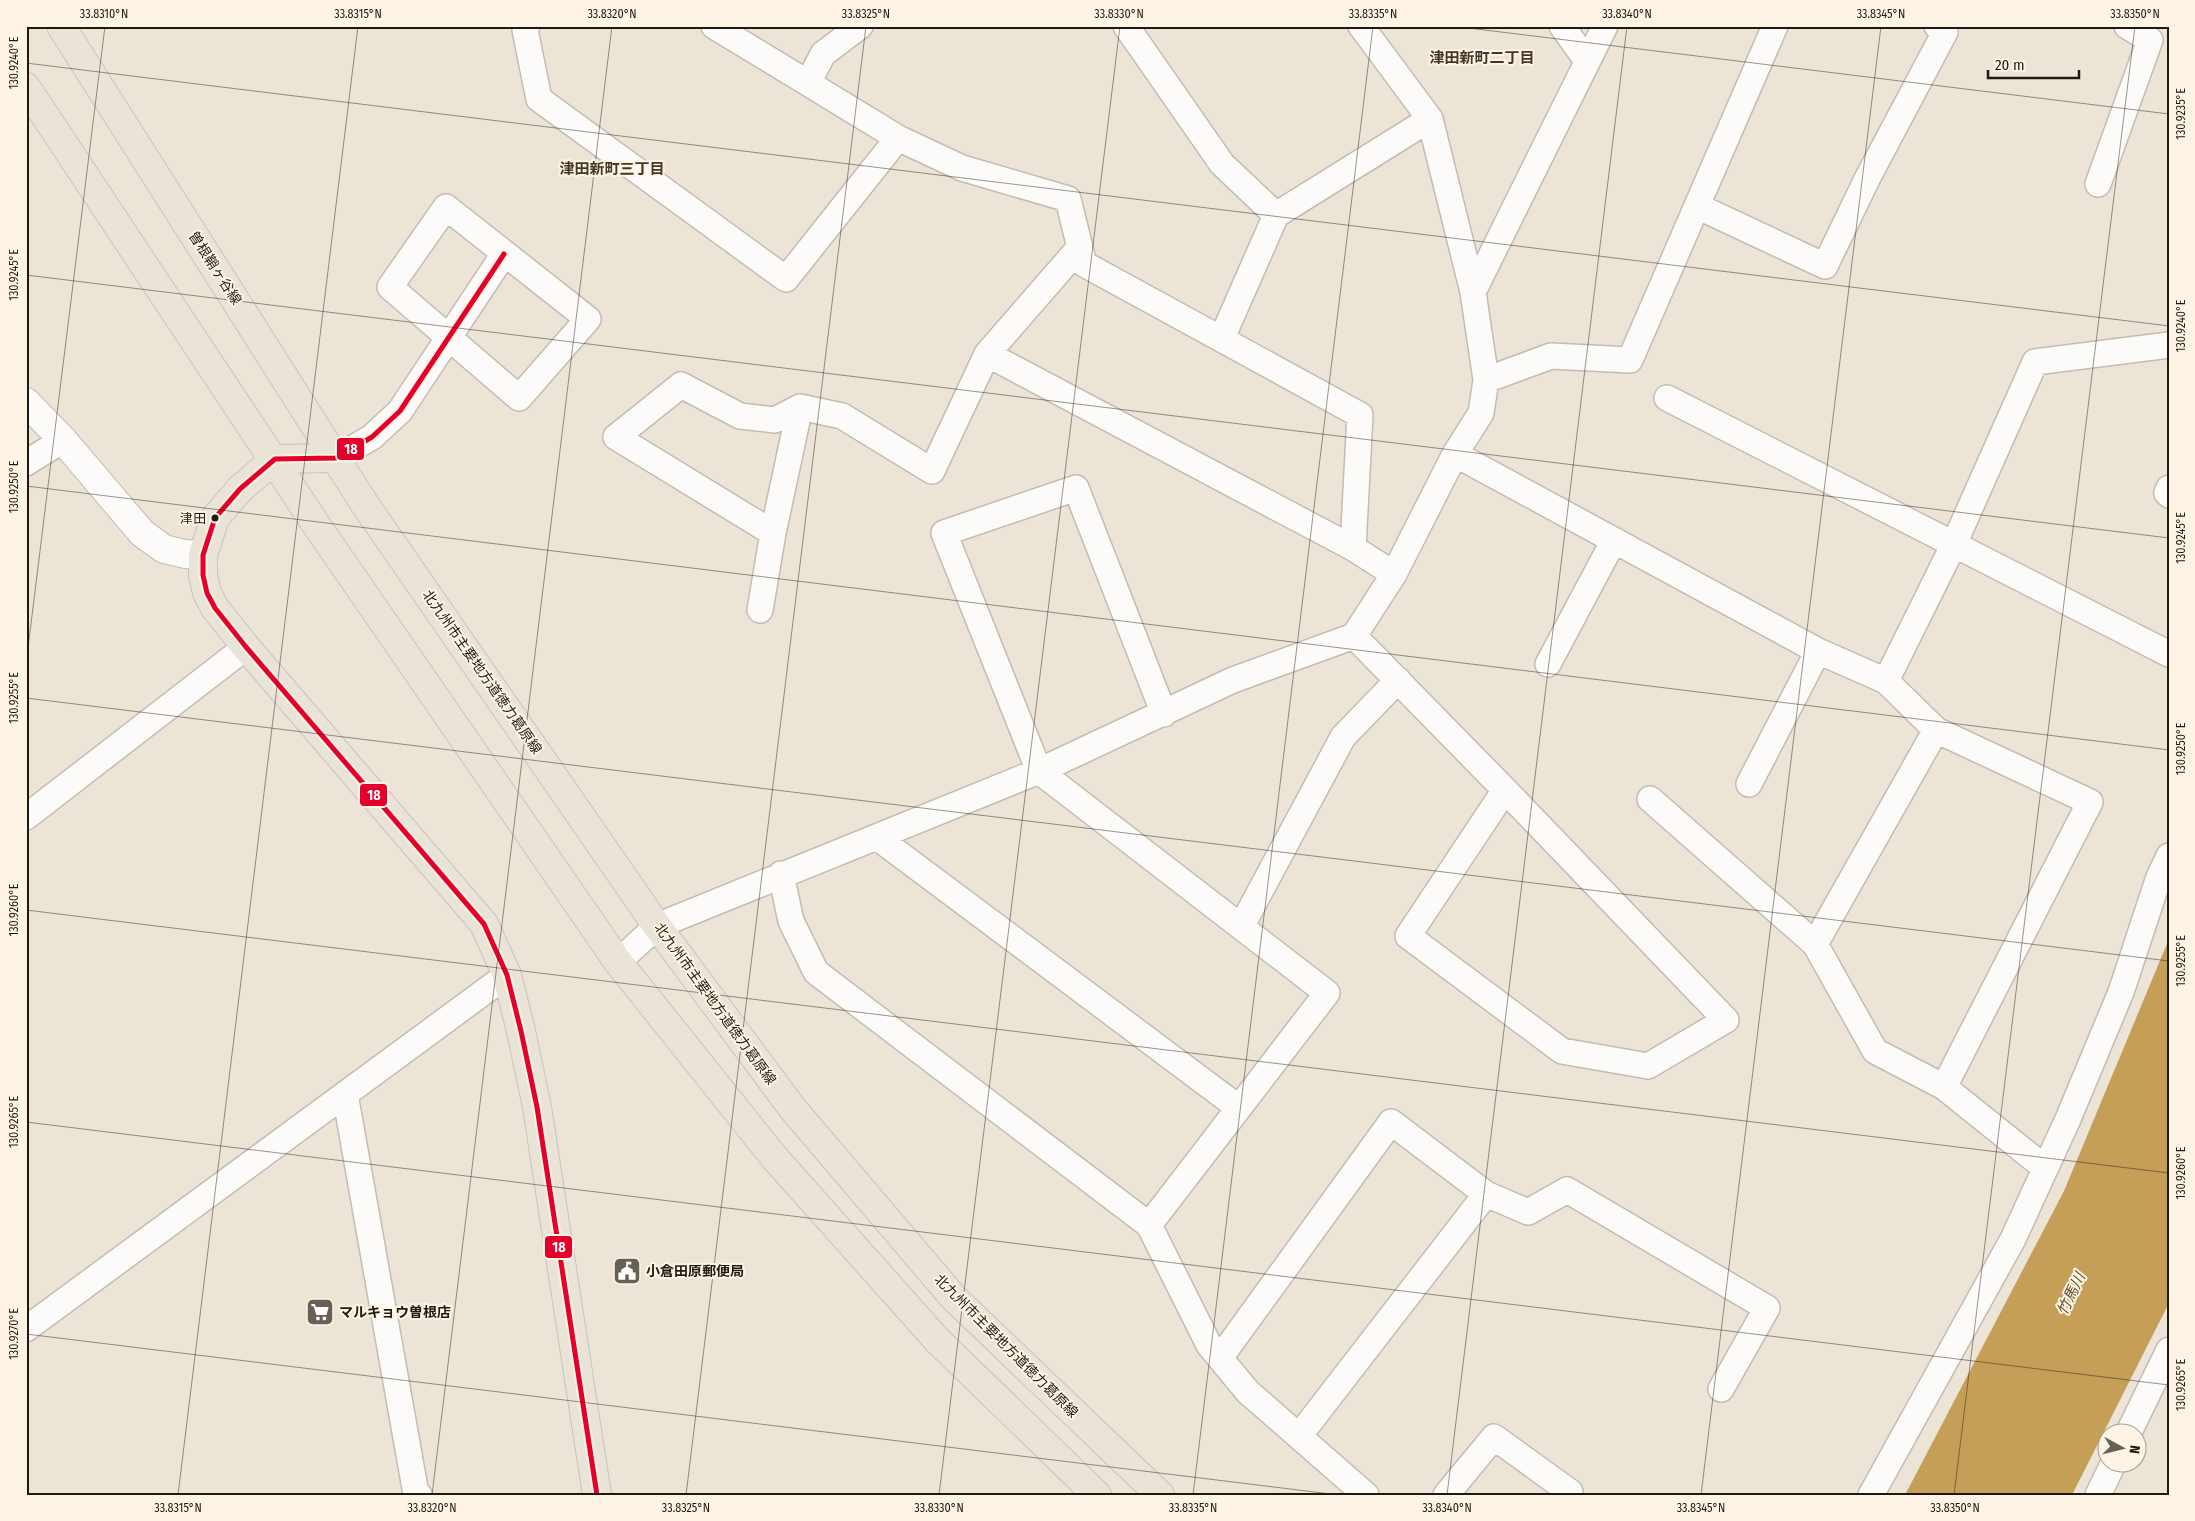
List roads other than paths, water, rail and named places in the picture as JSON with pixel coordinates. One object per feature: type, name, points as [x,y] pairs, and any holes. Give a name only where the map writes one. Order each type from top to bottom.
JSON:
[{"type":"main road","name":"曽根鞘ヶ谷線","points":[[61,26],[336,458]]},
{"type":"main road","points":[[26,87],[275,459],[323,534],[618,962],[773,1156],[938,1341],[1097,1495]]},
{"type":"main road","points":[[336,458],[275,459],[240,489],[215,518],[203,555],[203,576],[208,594],[215,608],[246,647],[484,924],[507,975],[521,1030],[537,1108],[597,1495]]},
{"type":"main road","name":"北九州市主要地方道徳力葛原線","points":[[336,458],[364,503],[657,926],[793,1109],[953,1297],[1160,1495]]},
{"type":"street","points":[[527,26],[525,30],[539,99],[786,279],[898,138]]},
{"type":"street","points":[[714,26],[898,138],[962,168],[1068,199],[1084,264],[1360,415],[1353,548]]},
{"type":"street","points":[[808,83],[823,54],[860,26]]},
{"type":"street","points":[[1126,26],[1222,164],[1276,216]]},
{"type":"street","points":[[618,962],[657,926],[780,874],[878,838],[1039,770],[1164,714],[1233,680],[1354,636],[1394,574],[1455,454],[1481,413],[1486,380],[1473,292],[1430,119],[1361,26]]},
{"type":"street","points":[[1562,26],[1587,61]]},
{"type":"street","points":[[1473,292],[1605,26]]},
{"type":"street","points":[[1486,380],[1551,356],[1630,360],[1775,26]]},
{"type":"street","points":[[1697,206],[1825,266],[1867,179],[1945,32],[1937,26]]},
{"type":"street","points":[[2098,184],[2150,40],[2127,26]]},
{"type":"street","points":[[1222,338],[1276,216],[1430,119]]},
{"type":"street","points":[[446,207],[504,254],[588,319],[519,398],[390,287],[446,207]]},
{"type":"street","points":[[773,533],[616,437],[681,385],[740,416],[775,420],[800,407],[842,416],[932,471],[987,354],[1080,246]]},
{"type":"street","points":[[336,458],[372,437],[400,411],[504,254]]},
{"type":"street","points":[[1886,681],[1954,544],[2035,362],[2169,345]]},
{"type":"street","points":[[987,354],[1353,548],[1394,574]]},
{"type":"street","points":[[1667,398],[2169,654]]},
{"type":"street","points":[[26,402],[63,440],[142,533],[164,549],[185,554],[203,555]]},
{"type":"street","points":[[760,610],[773,533],[800,407]]},
{"type":"street","points":[[26,463],[63,440]]},
{"type":"street","points":[[1455,454],[1818,651],[1886,681],[1936,730],[2090,802],[1944,1087]]},
{"type":"street","points":[[1148,1225],[1327,993],[1039,770],[944,533],[1076,488],[1164,714]]},
{"type":"street","points":[[2169,488],[2167,494],[2169,495]]},
{"type":"street","points":[[1548,664],[1614,540]]},
{"type":"street","points":[[1354,636],[1533,818],[1726,1020],[1648,1066],[1562,1051],[1408,936],[1505,790]]},
{"type":"street","points":[[26,817],[246,647]]},
{"type":"street","points":[[1749,784],[1818,651]]},
{"type":"street","points":[[1241,927],[1342,737],[1398,680]]},
{"type":"street","points":[[1816,944],[1936,730]]},
{"type":"street","points":[[1650,799],[1816,944],[1875,1052],[1944,1087],[2045,1168]]},
{"type":"street","points":[[878,838],[1238,1108]]},
{"type":"street","points":[[1871,1495],[2013,1239],[2121,992],[2165,871]]},
{"type":"street","points":[[780,874],[791,921],[816,972],[1148,1225],[1209,1344],[1220,1358],[1248,1392],[1366,1495]]},
{"type":"street","points":[[26,1329],[507,975]]},
{"type":"street","points":[[346,1094],[416,1494],[419,1495]]},
{"type":"street","points":[[1220,1358],[1391,1122],[1486,1194],[1528,1212],[1566,1190],[1767,1308],[1721,1389]]},
{"type":"street","points":[[1299,1436],[1486,1194]]},
{"type":"street","points":[[2133,1424],[2169,1350]]},
{"type":"street","points":[[1446,1495],[1494,1437],[1570,1492],[1567,1495]]},
{"type":"street","points":[[2098,1495],[2108,1474]]},
{"type":"water","name":"竹馬川","points":[[2169,939],[2169,1303],[2108,1424],[2098,1424],[2098,1444],[2072,1495],[1905,1495],[2064,1191]]},
{"type":"place","name":"津田","points":[[215,518]]},
{"type":"place","name":"小倉田原郵便局","points":[[627,1271]]},
{"type":"place","name":"マルキョウ曽根店","points":[[320,1312]]},
{"type":"district","name":"津田新町二丁目","points":[[1482,58]]},
{"type":"district","name":"津田新町三丁目","points":[[612,169]]}]
